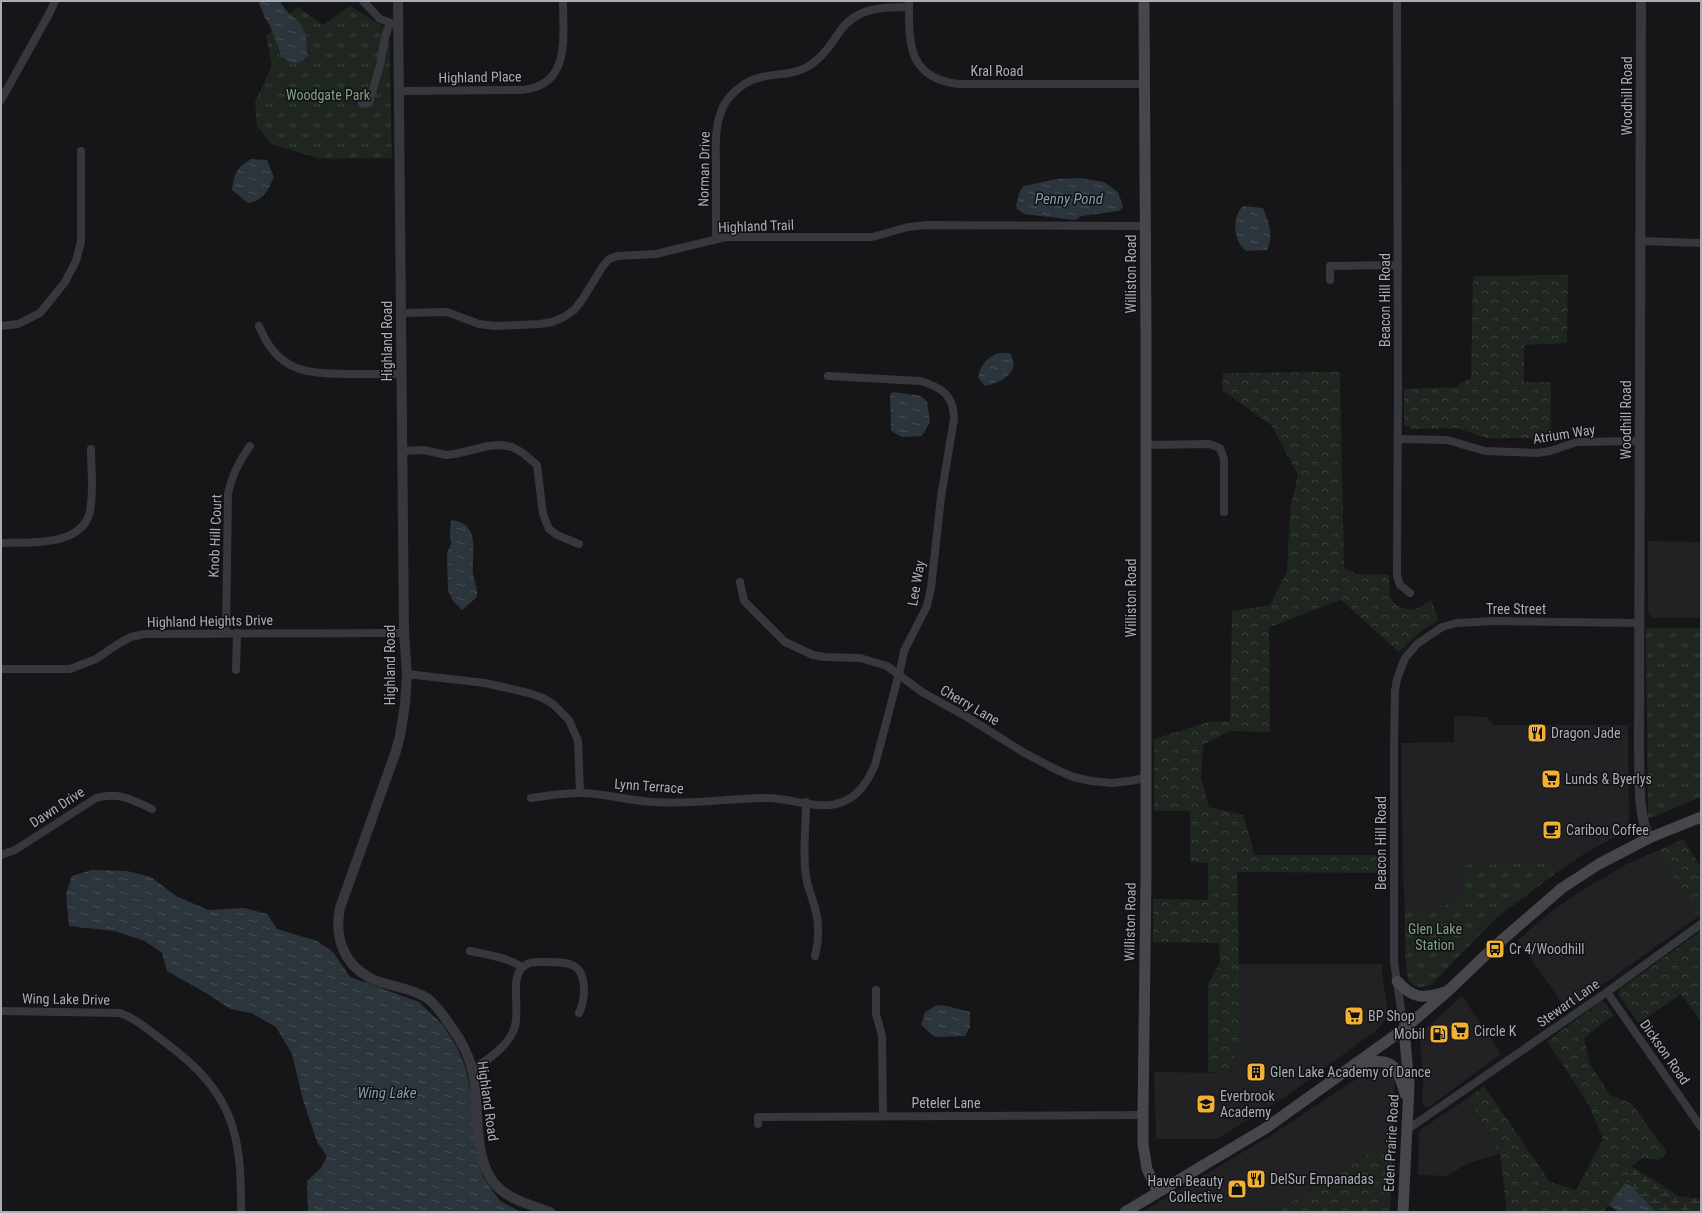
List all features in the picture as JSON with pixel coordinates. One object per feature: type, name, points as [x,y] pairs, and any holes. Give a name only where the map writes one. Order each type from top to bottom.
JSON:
[{"type":"main road","name":"Williston Road","points":[[1144,1],[1146,84],[1146,875],[1143,1144],[1147,1169],[1158,1192]]},
{"type":"main road","points":[[1125,1212],[1259,1132],[1404,1029],[1448,992],[1494,947],[1562,888],[1599,864],[1649,838],[1701,817]]},
{"type":"main road","points":[[1397,981],[1405,989],[1418,997],[1448,992]]},
{"type":"main road","name":"Eden Prairie Road","points":[[1403,1212],[1409,1085],[1404,1029]]},
{"type":"main road","points":[[1355,1063],[1381,1061],[1394,1067],[1400,1075],[1408,1109]]},
{"type":"street","points":[[1,100],[49,14],[54,1]]},
{"type":"street","points":[[362,104],[369,103],[380,65],[385,37],[394,24],[380,18],[363,1]]},
{"type":"street","name":"Highland Road","points":[[398,1],[394,24],[398,91],[404,633],[406,674],[404,710],[396,751],[340,908],[338,932],[340,945],[345,955],[362,972],[373,979],[427,998],[459,1037],[472,1069],[480,1146],[486,1172],[500,1190],[550,1212]]},
{"type":"street","name":"Highland Place","points":[[398,91],[521,90],[532,89],[542,84],[555,73],[562,58],[563,1]]},
{"type":"street","name":"Beacon Hill Road","points":[[1397,1],[1397,575],[1400,584],[1410,593]]},
{"type":"street","name":"Woodhill Road","points":[[1640,1],[1641,241],[1638,623],[1640,794],[1643,825],[1649,838]]},
{"type":"street","name":"Kral Road","points":[[909,4],[910,45],[915,58],[923,69],[933,77],[946,82],[959,84],[1146,84]]},
{"type":"street","name":"Norman Drive","points":[[716,239],[716,137],[721,110],[729,99],[738,89],[762,76],[788,74],[812,65],[821,57],[847,23],[865,11],[880,7],[909,4]]},
{"type":"street","points":[[1,326],[18,324],[40,313],[65,282],[76,261],[81,242],[81,151]]},
{"type":"street","name":"Highland Trail","points":[[401,313],[447,312],[479,324],[495,326],[552,322],[564,317],[574,310],[609,259],[626,255],[656,254],[716,239],[872,236],[908,227],[927,225],[1146,226]]},
{"type":"street","points":[[1641,241],[1701,243]]},
{"type":"street","points":[[1330,280],[1330,266],[1398,265]]},
{"type":"street","points":[[259,326],[264,339],[272,351],[296,369],[310,373],[325,374],[401,374]]},
{"type":"street","name":"Lee Way","points":[[766,798],[788,799],[823,806],[850,798],[861,789],[870,778],[875,765],[904,651],[928,606],[931,588],[941,497],[954,419],[954,409],[946,393],[934,386],[920,381],[828,376]]},
{"type":"street","name":"Atrium Way","points":[[1398,439],[1447,440],[1485,450],[1537,453],[1550,451],[1577,442],[1640,441]]},
{"type":"street","points":[[1146,445],[1209,444],[1220,448],[1224,459],[1224,512]]},
{"type":"street","points":[[402,451],[424,450],[446,455],[488,446],[500,445],[512,447],[524,453],[537,466],[543,514],[549,528],[557,535],[579,544]]},
{"type":"street","name":"Knob Hill Court","points":[[226,633],[228,493],[232,475],[241,458],[250,446]]},
{"type":"street","points":[[1,543],[58,540],[69,536],[85,523],[90,513],[91,449]]},
{"type":"street","name":"Cherry Lane","points":[[740,582],[744,601],[784,642],[812,655],[871,660],[887,666],[922,692],[1055,769],[1073,777],[1098,782],[1124,782],[1145,778]]},
{"type":"street","name":"Tree Street","points":[[1405,658],[1416,644],[1442,627],[1457,623],[1495,621],[1638,623]]},
{"type":"street","points":[[236,670],[237,633]]},
{"type":"street","name":"Highland Heights Drive","points":[[1,669],[70,669],[96,659],[131,637],[144,634],[404,633]]},
{"type":"street","name":"Beacon Hill Road","points":[[1404,1029],[1394,962],[1395,691],[1397,679],[1405,658]]},
{"type":"street","points":[[406,674],[497,685],[543,698],[553,704],[569,720],[578,741],[580,793]]},
{"type":"street","name":"Lynn Terrace","points":[[531,798],[580,793],[654,802],[682,803],[766,798]]},
{"type":"street","name":"Dawn Drive","points":[[1,855],[15,850],[96,798],[108,794],[120,795],[152,808]]},
{"type":"street","points":[[806,802],[805,861],[807,882],[818,924],[818,941],[815,956]]},
{"type":"street","name":"Stewart Lane","points":[[1408,1129],[1607,992],[1701,924]]},
{"type":"street","points":[[470,951],[506,958],[522,967]]},
{"type":"street","points":[[472,1069],[484,1062],[500,1049],[514,1031],[516,1023],[517,978],[522,967],[534,962],[563,962],[579,969],[583,976],[584,982],[584,1001],[579,1013]]},
{"type":"street","points":[[876,990],[876,1014],[882,1036],[883,1116]]},
{"type":"street","name":"Dickson Road","points":[[1607,992],[1701,1127]]},
{"type":"street","name":"Wing Lake Drive","points":[[1,1011],[120,1013],[131,1017],[184,1056],[216,1091],[227,1112],[235,1134],[240,1157],[241,1212]]},
{"type":"street","name":"Peteler Lane","points":[[758,1124],[758,1117],[1143,1115]]},
{"type":"shaded area","points":[[1648,541],[1701,542],[1701,618],[1652,618],[1648,613]]},
{"type":"shaded area","points":[[1454,716],[1488,717],[1493,725],[1628,725],[1629,824],[1627,829],[1625,832],[1587,852],[1556,873],[1550,863],[1464,865],[1464,892],[1443,907],[1405,907],[1403,878],[1401,743],[1454,742]]},
{"type":"shaded area","points":[[1657,851],[1699,916],[1567,1010],[1518,940],[1547,915],[1573,896],[1625,865]]},
{"type":"shaded area","points":[[1239,964],[1382,964],[1388,1012],[1387,1017],[1378,1029],[1288,1095],[1217,1139],[1156,1139],[1154,1072],[1228,1073],[1241,1039]]},
{"type":"shaded area","points":[[1462,996],[1501,1054],[1429,1107],[1425,1107],[1422,1101],[1423,1082],[1421,1033]]},
{"type":"shaded area","points":[[1378,1067],[1388,1070],[1395,1080],[1393,1139],[1298,1199],[1267,1212],[1142,1212],[1270,1136],[1373,1068]]},
{"type":"shaded area","points":[[1468,1098],[1500,1154],[1466,1164],[1447,1176],[1418,1175],[1419,1132],[1421,1129]]},
{"type":"green space","name":"Woodgate Park","points":[[350,6],[389,30],[392,158],[321,159],[271,144],[257,126],[255,102],[272,65],[266,36],[298,7],[323,25]]},
{"type":"green space","points":[[1568,275],[1567,343],[1524,345],[1524,382],[1551,382],[1551,433],[1539,438],[1487,438],[1456,428],[1411,429],[1404,424],[1404,389],[1456,387],[1471,378],[1473,276]]},
{"type":"green space","points":[[1340,372],[1344,568],[1358,574],[1389,575],[1390,597],[1397,606],[1411,610],[1421,607],[1431,600],[1439,620],[1420,632],[1399,652],[1341,600],[1269,627],[1270,732],[1229,731],[1203,745],[1201,778],[1209,807],[1243,815],[1255,855],[1385,855],[1386,873],[1237,872],[1241,1040],[1228,1073],[1208,1072],[1208,984],[1220,963],[1219,943],[1153,942],[1153,899],[1208,900],[1208,863],[1190,862],[1190,811],[1154,811],[1154,739],[1208,722],[1230,721],[1232,611],[1270,605],[1287,572],[1290,510],[1298,475],[1272,426],[1222,390],[1223,373]]},
{"type":"green space","points":[[1646,628],[1701,628],[1701,797],[1648,819]]},
{"type":"green space","points":[[1683,839],[1701,867],[1701,914],[1699,916],[1657,851]]},
{"type":"green space","name":"Glen Lake Station","points":[[1550,863],[1556,873],[1496,918],[1431,985],[1418,987],[1411,983],[1408,978],[1406,959],[1405,907],[1443,907],[1464,892],[1463,865]]},
{"type":"green space","points":[[1701,931],[1701,1022],[1681,994],[1639,1023],[1618,995],[1620,989]]},
{"type":"green space","points":[[1602,1001],[1605,1002],[1614,1015],[1584,1038],[1590,1064],[1610,1095],[1632,1104],[1667,1152],[1659,1160],[1643,1158],[1631,1166],[1625,1183],[1603,1212],[1507,1212],[1500,1154],[1468,1098],[1484,1086],[1550,1182],[1576,1190],[1603,1139],[1589,1105],[1547,1041]]},
{"type":"green space","points":[[1393,1139],[1390,1212],[1267,1212],[1298,1199]]},
{"type":"green space","points":[[1631,1166],[1679,1196],[1701,1199],[1701,1212],[1656,1212],[1636,1191],[1625,1183]]},
{"type":"water","points":[[258,1],[280,1],[287,11],[299,22],[305,33],[307,56],[301,62],[288,62],[280,52]]},
{"type":"water","points":[[251,159],[267,160],[274,177],[267,191],[262,197],[254,202],[248,203],[232,190],[239,168]]},
{"type":"water","name":"Penny Pond","points":[[1078,178],[1104,182],[1118,192],[1123,207],[1119,211],[1081,216],[1075,220],[1024,214],[1017,209],[1016,205],[1020,191],[1024,186],[1056,179]]},
{"type":"water","points":[[1244,206],[1263,208],[1269,224],[1270,240],[1267,250],[1247,251],[1239,242],[1235,229],[1237,215]]},
{"type":"water","points":[[1000,353],[1010,353],[1013,360],[1012,371],[1003,379],[985,386],[978,377],[981,368],[988,359]]},
{"type":"water","points":[[893,392],[921,396],[927,402],[930,422],[922,436],[902,437],[891,431],[890,394]]},
{"type":"water","points":[[451,520],[461,522],[467,527],[471,533],[474,548],[473,573],[477,597],[462,610],[453,601],[448,590],[447,553],[451,544]]},
{"type":"water","name":"Wing Lake","points":[[92,870],[127,871],[151,877],[176,896],[208,910],[244,908],[267,914],[277,929],[317,941],[333,952],[350,977],[419,1002],[443,1025],[457,1047],[466,1069],[472,1099],[476,1154],[483,1177],[500,1201],[521,1212],[308,1212],[307,1181],[321,1168],[327,1156],[317,1142],[303,1100],[292,1054],[276,1027],[251,1013],[230,1009],[208,994],[167,971],[162,953],[145,941],[114,931],[69,926],[66,893],[72,876]]},
{"type":"water","points":[[937,1005],[970,1012],[970,1027],[965,1036],[935,1037],[921,1025],[925,1012]]},
{"type":"water","points":[[1625,1183],[1636,1191],[1656,1212],[1619,1212],[1608,1205]]},
{"type":"place","name":"Dragon Jade","points":[[1537,733]]},
{"type":"place","name":"Lunds & Byerlys","points":[[1551,779]]},
{"type":"place","name":"Caribou Coffee","points":[[1552,830]]},
{"type":"place","name":"Cr 4/Woodhill","points":[[1495,949]]},
{"type":"place","name":"BP Shop","points":[[1354,1016]]},
{"type":"place","name":"Circle K","points":[[1460,1031]]},
{"type":"place","name":"Mobil","points":[[1439,1034]]},
{"type":"place","name":"Glen Lake Academy of Dance","points":[[1256,1072]]},
{"type":"place","name":"Everbrook Academy","points":[[1206,1104]]},
{"type":"place","name":"DelSur Empanadas","points":[[1256,1179]]},
{"type":"place","name":"Haven Beauty Collective","points":[[1237,1189]]}]
